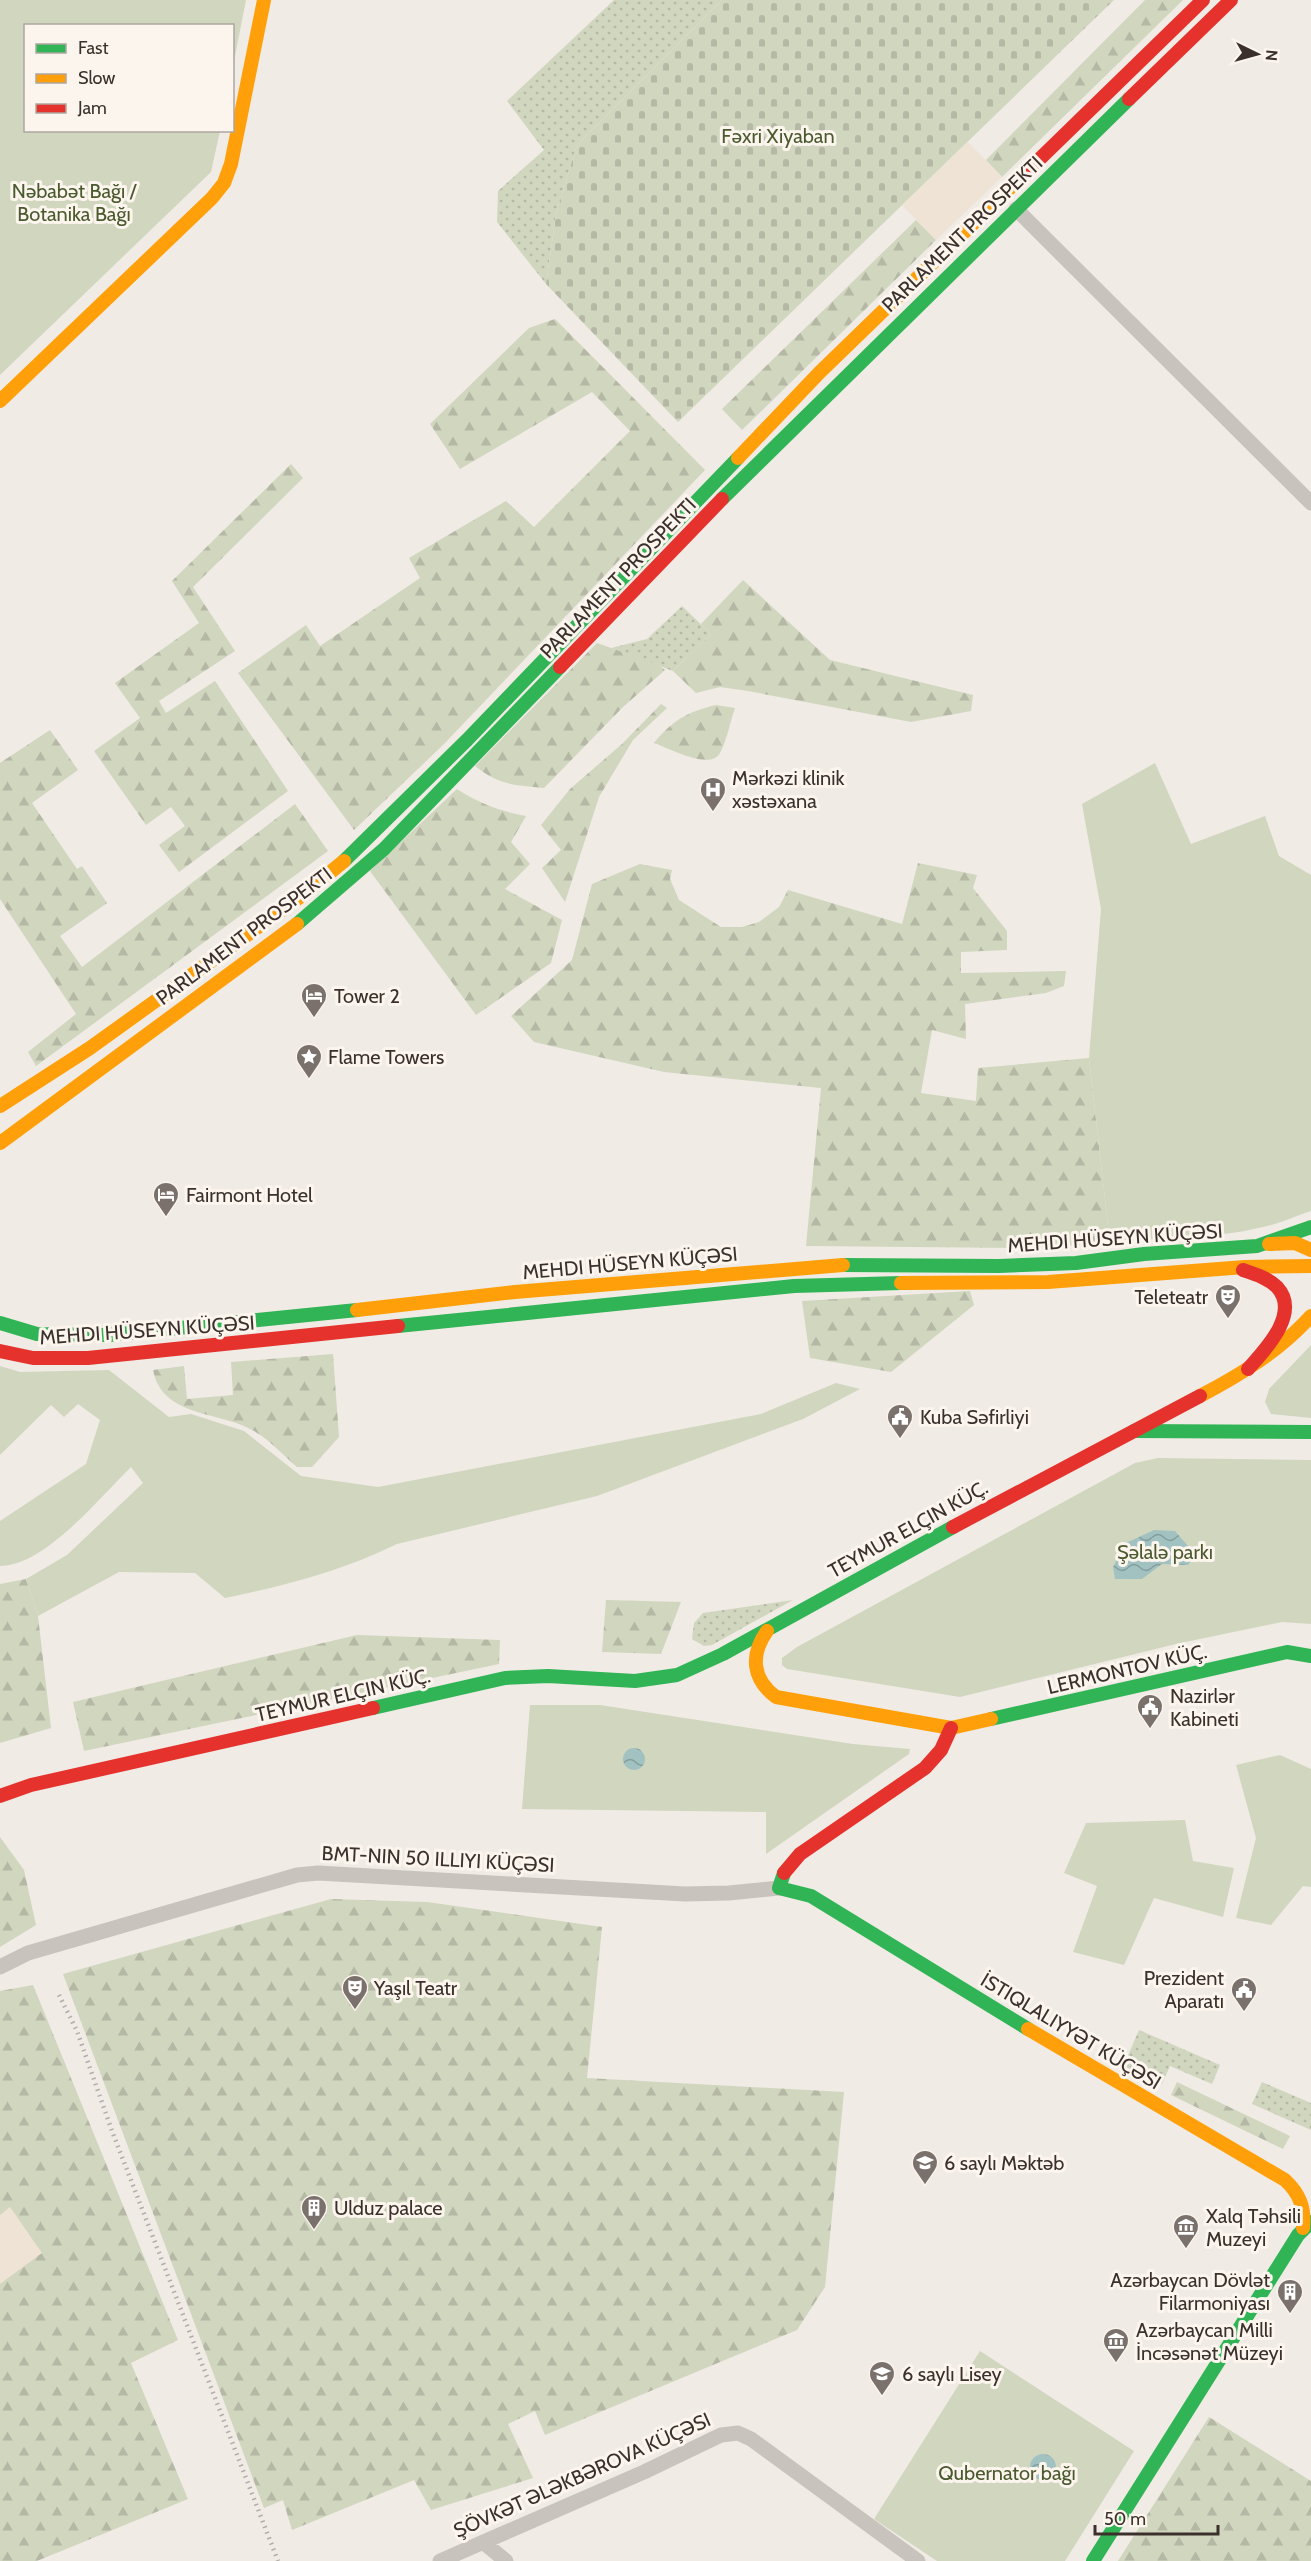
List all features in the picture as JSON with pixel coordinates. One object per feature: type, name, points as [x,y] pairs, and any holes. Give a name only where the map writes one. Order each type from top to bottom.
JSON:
[{"type":"main road","points":[[0,401],[212,198],[224,183],[231,164],[264,0]]},
{"type":"main road","name":"PARLAMENT PROSPEKTI","points":[[0,1106],[90,1048],[294,901],[340,865],[458,748],[819,374],[1203,0]]},
{"type":"main road","name":"PARLAMENT PROSPEKTI","points":[[0,1143],[288,932],[384,849],[742,478],[1231,0]]},
{"type":"main road","points":[[1267,1244],[1311,1227]]},
{"type":"main road","points":[[1267,1244],[1295,1243],[1311,1250]]},
{"type":"main road","name":"MEHDI HÜSEYN KÜÇƏSI","points":[[0,1323],[37,1334],[109,1335],[264,1321],[515,1292],[794,1268],[850,1264],[1050,1265],[1267,1244]]},
{"type":"main road","points":[[1229,1268],[1311,1266]]},
{"type":"main road","points":[[1229,1268],[1252,1272],[1269,1279],[1282,1291],[1287,1306],[1286,1317],[1278,1335],[1248,1369]]},
{"type":"main road","name":"MEHDI HÜSEYN KÜÇƏSI","points":[[0,1351],[15,1356],[47,1359],[88,1358],[794,1286],[850,1283],[1050,1282],[1229,1268]]},
{"type":"main road","points":[[1129,1431],[1248,1369],[1280,1349],[1311,1316]]},
{"type":"main road","points":[[1129,1431],[1311,1432]]},
{"type":"main road","name":"TEYMUR ELÇIN KÜÇ.","points":[[0,1796],[25,1787],[516,1676],[646,1680],[667,1678],[706,1663],[1129,1431]]},
{"type":"main road","name":"LERMONTOV KÜÇ.","points":[[766,1630],[757,1644],[756,1674],[762,1687],[776,1697],[951,1728],[1287,1652],[1311,1656]]},
{"type":"main road","points":[[779,1888],[784,1873],[800,1854],[926,1768],[936,1758],[946,1742],[951,1728]]},
{"type":"main road","name":"İSTIQLALIYYƏT KÜÇƏSI","points":[[779,1888],[811,1896],[1080,2061],[1285,2180],[1297,2190],[1307,2225]]},
{"type":"main road","points":[[1093,2561],[1307,2225]]},
{"type":"street","points":[[1016,209],[1311,503]]},
{"type":"street","name":"BMT-NIN 50 ILLIYI KÜÇƏSI","points":[[0,1967],[28,1953],[297,1875],[318,1873],[685,1893],[729,1893],[779,1888]]},
{"type":"street","name":"ŞÖVKƏT ƏLƏKBƏROVA KÜÇƏSI","points":[[440,2561],[644,2472],[721,2435],[738,2433],[751,2439],[918,2561]]},
{"type":"street","points":[[484,2543],[506,2561]]},
{"type":"green space","name":"Nəbabət Bağı / Botanika Bağı","points":[[0,0],[246,0],[234,61],[234,24],[24,24],[24,132],[220,132],[211,172],[0,375]]},
{"type":"green space","points":[[614,0],[722,0],[577,145],[556,214],[546,284],[497,222],[498,191],[544,150],[507,101]]},
{"type":"green space","name":"Fəxri Xiyaban","points":[[722,0],[1114,0],[678,422],[546,284],[556,214],[577,145]]},
{"type":"green space","points":[[1145,0],[1183,0],[1002,177],[986,160]]},
{"type":"green space","points":[[916,220],[936,240],[742,430],[722,409]]},
{"type":"green space","points":[[555,319],[705,470],[444,744],[354,830],[238,673],[306,625],[320,646],[420,578],[409,558],[506,501],[534,527],[630,431],[592,392],[460,469],[430,424],[529,328]]},
{"type":"green space","points":[[291,464],[303,478],[193,587],[235,651],[159,701],[166,713],[215,681],[288,791],[179,872],[159,845],[185,826],[171,807],[146,825],[94,751],[140,718],[115,683],[199,623],[172,581]]},
{"type":"green space","points":[[743,580],[830,660],[973,695],[971,711],[911,722],[720,687],[696,693],[673,671],[711,634],[701,624]]},
{"type":"green space","points":[[682,606],[711,634],[673,671],[611,648],[647,639]]},
{"type":"green space","points":[[597,643],[659,665],[665,670],[623,707],[544,788],[499,781],[475,766]]},
{"type":"green space","points":[[661,704],[667,708],[633,740],[599,797],[565,902],[542,868],[561,850],[541,825],[570,789],[622,744]]},
{"type":"green space","points":[[716,705],[735,708],[727,737],[720,753],[715,758],[708,760],[689,757],[654,743],[681,718]]},
{"type":"green space","points":[[50,730],[78,770],[32,803],[77,869],[82,866],[107,903],[60,936],[82,967],[295,804],[328,851],[36,1066],[28,1052],[76,1014],[0,899],[0,763]]},
{"type":"green space","points":[[1155,763],[1191,844],[1265,816],[1279,856],[1311,875],[1311,1211],[1275,1224],[1244,1231],[1110,1243],[1089,1058],[1101,909],[1082,804]]},
{"type":"green space","points":[[457,789],[490,806],[526,816],[511,842],[530,864],[505,889],[562,920],[551,963],[476,1015],[370,871]]},
{"type":"green space","points":[[918,863],[977,875],[973,888],[1007,931],[1007,950],[961,952],[961,973],[1066,971],[1064,986],[1046,993],[965,1004],[966,1039],[932,1030],[921,1093],[976,1101],[978,1068],[1089,1058],[1110,1243],[1027,1248],[806,1246],[821,1088],[664,1072],[534,1042],[511,1016],[572,960],[592,884],[640,864],[672,870],[670,879],[679,900],[721,927],[742,927],[759,922],[779,907],[788,890],[902,924]]},
{"type":"green space","points":[[970,1291],[974,1305],[891,1372],[810,1358],[802,1301]]},
{"type":"green space","points":[[1311,1345],[1311,1418],[1271,1414],[1265,1402],[1269,1389]]},
{"type":"green space","points":[[333,1354],[339,1437],[312,1467],[297,1467],[254,1431],[180,1405],[168,1397],[159,1386],[153,1370],[184,1366],[187,1399],[233,1395],[231,1362]]},
{"type":"green space","points":[[0,1366],[20,1372],[109,1370],[169,1417],[191,1414],[244,1431],[301,1476],[378,1487],[761,1414],[836,1383],[860,1389],[803,1419],[597,1496],[397,1544],[334,1570],[291,1583],[225,1598],[195,1573],[119,1572],[38,1616],[26,1579],[67,1555],[143,1483],[131,1467],[88,1512],[53,1543],[17,1563],[0,1566],[0,1521],[86,1464],[100,1420],[78,1404],[64,1417],[51,1405],[0,1455]]},
{"type":"green space","name":"Şəlalə parkı","points":[[1158,1458],[1311,1460],[1311,1624],[1282,1622],[1176,1644],[960,1697],[787,1669],[782,1665],[782,1658],[797,1647],[1135,1463]]},
{"type":"green space","points":[[26,1579],[38,1616],[51,1728],[0,1743],[0,1584]]},
{"type":"green space","points":[[606,1600],[681,1602],[661,1654],[602,1652]]},
{"type":"green space","points":[[793,1600],[712,1645],[704,1646],[692,1639],[694,1623],[703,1613]]},
{"type":"green space","points":[[357,1635],[500,1640],[499,1664],[84,1751],[73,1702]]},
{"type":"green space","points":[[530,1705],[600,1705],[853,1744],[910,1749],[909,1754],[766,1854],[766,1812],[522,1809]]},
{"type":"green space","points":[[1280,1755],[1311,1769],[1311,1887],[1303,1886],[1271,1925],[1236,1918],[1256,1838],[1236,1765]]},
{"type":"green space","points":[[1185,1820],[1193,1861],[1234,1868],[1223,1917],[1154,1898],[1124,1965],[1073,1952],[1097,1886],[1064,1873],[1086,1823]]},
{"type":"green space","points":[[0,1837],[24,1870],[36,1925],[0,1947]]},
{"type":"green space","points":[[331,1899],[427,1902],[602,1927],[587,2078],[844,2092],[825,2287],[797,2330],[545,2435],[535,2411],[508,2424],[533,2478],[431,2510],[414,2480],[292,2530],[283,2500],[264,2508],[63,1974]]},
{"type":"green space","points":[[33,1985],[178,2340],[131,2363],[188,2499],[37,2561],[0,2561],[0,1991]]},
{"type":"green space","points":[[1139,2030],[1220,2065],[1212,2084],[1170,2066],[1162,2084],[1123,2067]]},
{"type":"green space","points":[[1177,2082],[1290,2136],[1283,2149],[1171,2095]]},
{"type":"green space","points":[[1262,2082],[1311,2103],[1311,2130],[1252,2104]]},
{"type":"green space","name":"Qubernator bağı","points":[[980,2351],[1134,2451],[1065,2561],[937,2561],[874,2519]]},
{"type":"green space","points":[[1209,2417],[1311,2481],[1311,2561],[1118,2561]]},
{"type":"shaded area","points":[[968,142],[1002,177],[936,240],[902,205]]},
{"type":"shaded area","points":[[10,2207],[42,2253],[0,2284],[0,2215]]},
{"type":"water","points":[[1154,1530],[1175,1531],[1196,1555],[1188,1565],[1162,1564],[1142,1579],[1115,1579],[1113,1567],[1126,1543]]},
{"type":"water","points":[[634,1748],[642,1751],[645,1759],[642,1767],[634,1770],[626,1767],[623,1759],[626,1751]]},
{"type":"water","points":[[1043,2454],[1052,2458],[1056,2467],[1052,2476],[1043,2480],[1034,2476],[1030,2467],[1034,2458]]},
{"type":"railway","points":[[59,1995],[77,2031],[112,2131],[278,2561]]},
{"type":"traffic: fast","points":[[722,499],[1129,99]]},
{"type":"traffic: fast","points":[[344,861],[467,740],[738,458]]},
{"type":"traffic: fast","points":[[297,924],[384,849],[560,667]]},
{"type":"traffic: fast","points":[[843,1265],[999,1266],[1076,1263],[1144,1254],[1257,1246],[1311,1227]]},
{"type":"traffic: fast","points":[[398,1326],[794,1286],[901,1283]]},
{"type":"traffic: fast","points":[[0,1323],[37,1334],[109,1335],[357,1310]]},
{"type":"traffic: fast","points":[[1134,1431],[1311,1432]]},
{"type":"traffic: fast","points":[[373,1708],[505,1678],[548,1676],[635,1681],[677,1675],[723,1654],[953,1527]]},
{"type":"traffic: fast","points":[[991,1719],[1287,1652],[1311,1656]]},
{"type":"traffic: fast","points":[[784,1873],[779,1888],[811,1896],[1028,2029]]},
{"type":"traffic: fast","points":[[1093,2561],[1298,2235],[1311,2222]]},
{"type":"traffic: slow","points":[[0,401],[212,198],[224,183],[231,164],[264,0]]},
{"type":"traffic: slow","points":[[738,458],[819,373],[1017,181]]},
{"type":"traffic: slow","points":[[0,1106],[90,1048],[304,894],[344,861]]},
{"type":"traffic: slow","points":[[0,1143],[297,924]]},
{"type":"traffic: slow","points":[[1269,1244],[1295,1243],[1311,1250]]},
{"type":"traffic: slow","points":[[357,1310],[515,1292],[843,1265]]},
{"type":"traffic: slow","points":[[901,1283],[1048,1282],[1245,1267],[1311,1266]]},
{"type":"traffic: slow","points":[[1200,1396],[1259,1361],[1299,1329],[1311,1316]]},
{"type":"traffic: slow","points":[[767,1631],[758,1649],[756,1666],[762,1682],[776,1697],[951,1728],[991,1719]]},
{"type":"traffic: slow","points":[[1028,2029],[1285,2180],[1300,2202],[1303,2228]]},
{"type":"traffic: jam","points":[[1017,181],[1203,0]]},
{"type":"traffic: jam","points":[[1129,99],[1231,0]]},
{"type":"traffic: jam","points":[[560,667],[722,499]]},
{"type":"traffic: jam","points":[[1243,1270],[1277,1287],[1283,1297],[1285,1308],[1278,1331],[1248,1369]]},
{"type":"traffic: jam","points":[[0,1351],[33,1358],[88,1358],[398,1326]]},
{"type":"traffic: jam","points":[[953,1527],[1200,1396]]},
{"type":"traffic: jam","points":[[0,1796],[31,1785],[373,1708]]},
{"type":"traffic: jam","points":[[784,1873],[800,1854],[925,1768],[941,1750],[951,1728]]},
{"type":"place","name":"Mərkəzi klinik xəstəxana","points":[[713,813]]},
{"type":"place","name":"Tower 2","points":[[314,1019]]},
{"type":"place","name":"Flame Towers","points":[[309,1080]]},
{"type":"place","name":"Fairmont Hotel","points":[[166,1218]]},
{"type":"place","name":"Teleteatr","points":[[1228,1320]]},
{"type":"place","name":"Kuba Səfirliyi","points":[[900,1440]]},
{"type":"place","name":"Nazirlər Kabineti","points":[[1150,1730]]},
{"type":"place","name":"Yaşıl Teatr","points":[[355,2011]]},
{"type":"place","name":"Prezident Aparatı","points":[[1244,2013]]},
{"type":"place","name":"6 saylı Məktəb","points":[[925,2186]]},
{"type":"place","name":"Ulduz palace","points":[[314,2231]]},
{"type":"place","name":"Xalq Təhsili Muzeyi","points":[[1186,2250]]},
{"type":"place","name":"Azərbaycan Dövlət Filarmoniyası","points":[[1290,2315]]},
{"type":"place","name":"Azərbaycan Milli İncəsənət Müzeyi","points":[[1116,2364]]},
{"type":"place","name":"6 saylı Lisey","points":[[882,2397]]}]
